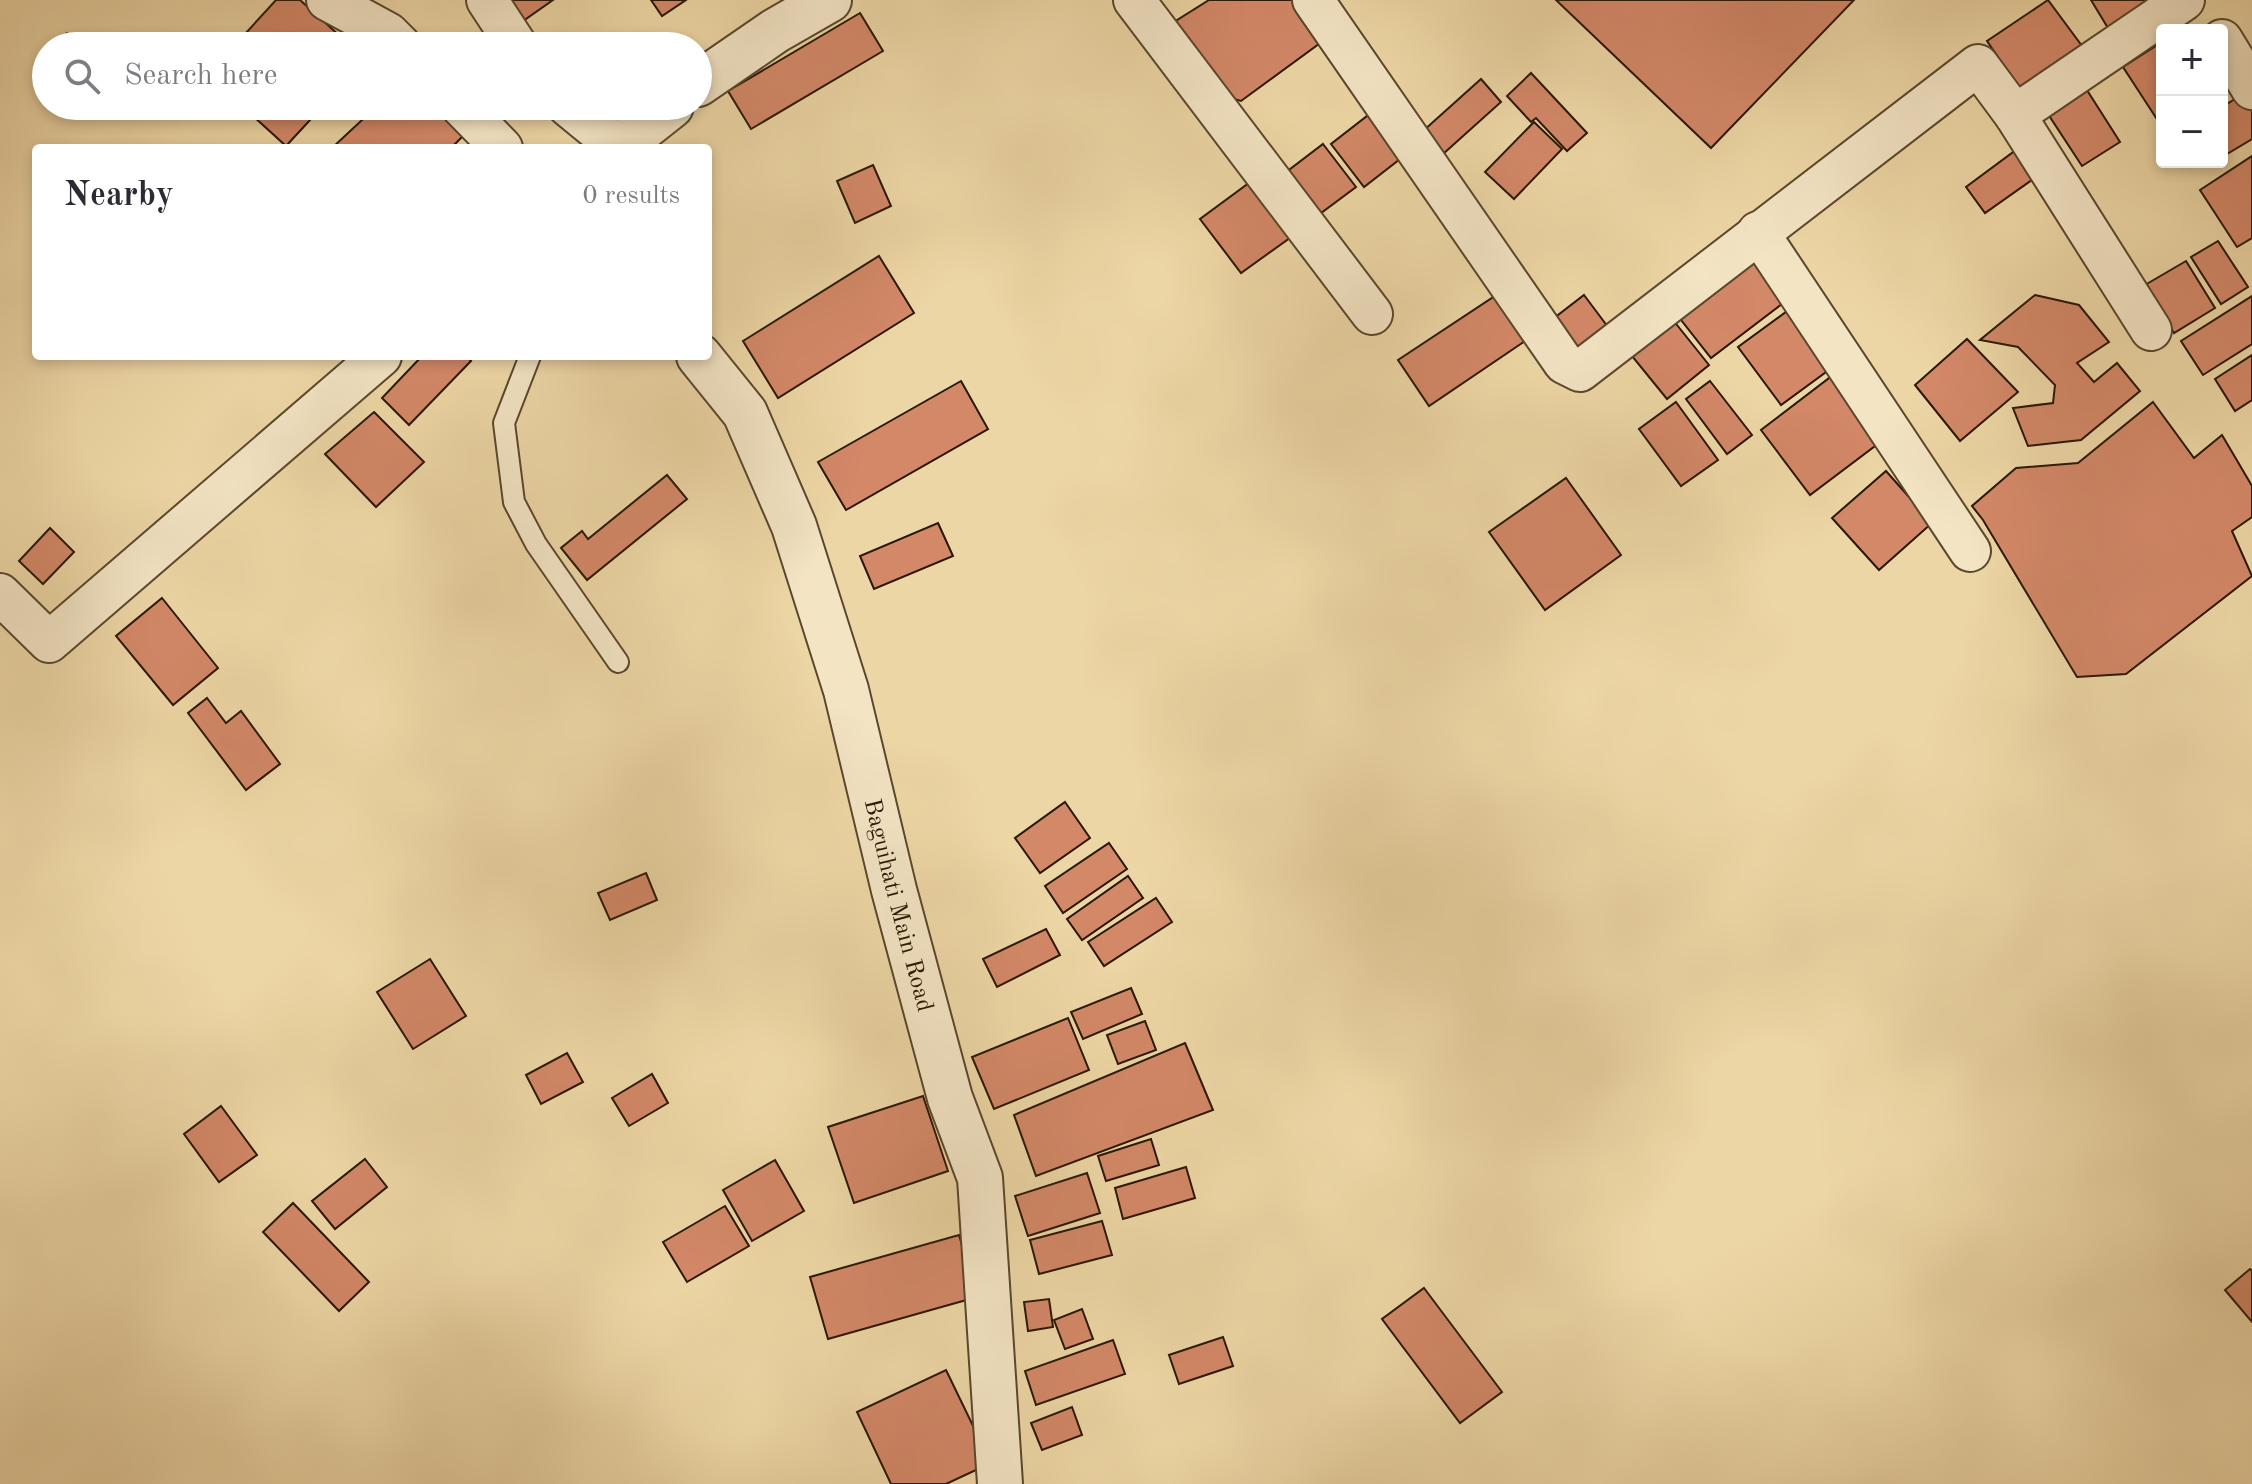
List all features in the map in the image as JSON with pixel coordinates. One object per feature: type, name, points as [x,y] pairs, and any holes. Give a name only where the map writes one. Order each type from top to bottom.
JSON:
[{"type":"street","points":[[327,0],[386,32]]},
{"type":"street","points":[[487,0],[508,32]]},
{"type":"street","points":[[712,74],[775,31],[829,0]]},
{"type":"street","points":[[1134,0],[1372,314]]},
{"type":"street","points":[[1313,0],[1564,363],[1580,371],[1978,65],[2015,115],[2151,330]]},
{"type":"street","points":[[2015,115],[2184,0]]},
{"type":"street","points":[[2198,0],[2212,24]]},
{"type":"street","points":[[2228,50],[2252,89]]},
{"type":"street","points":[[475,120],[498,144]]},
{"type":"street","points":[[585,120],[613,144]]},
{"type":"street","points":[[623,144],[653,120]]},
{"type":"street","points":[[1758,232],[1970,551]]},
{"type":"street","points":[[0,594],[49,642],[376,360]]},
{"type":"street","name":"Baguihati Main Road","points":[[702,360],[745,413],[794,526],[846,690],[894,890],[950,1098],[980,1178],[1000,1484]]},
{"type":"lane","points":[[528,360],[504,423],[514,502],[536,544],[618,662]]},
{"type":"building","points":[[276,0],[300,0],[335,32],[247,32]]},
{"type":"building","points":[[508,0],[553,0],[523,21]]},
{"type":"building","points":[[651,0],[686,0],[662,16]]},
{"type":"building","points":[[1209,0],[1301,0],[1327,38],[1241,101],[1230,98],[1174,22]]},
{"type":"building","points":[[1556,0],[1854,0],[1711,148]]},
{"type":"building","points":[[2048,0],[2085,50],[2022,92],[1987,41]]},
{"type":"building","points":[[2091,0],[2153,0],[2111,33]]},
{"type":"building","points":[[860,13],[883,51],[751,129],[728,91]]},
{"type":"building","points":[[2156,46],[2156,118],[2123,67]]},
{"type":"building","points":[[1531,73],[1587,133],[1567,151],[1536,118],[1531,122],[1507,96]]},
{"type":"building","points":[[1481,79],[1501,102],[1443,154],[1423,131]]},
{"type":"building","points":[[2085,87],[2120,142],[2082,166],[2046,111]]},
{"type":"building","points":[[2248,91],[2252,98],[2252,139],[2228,153],[2228,103]]},
{"type":"building","points":[[1376,109],[1409,152],[1364,187],[1331,144]]},
{"type":"building","points":[[257,120],[310,120],[288,144],[284,144]]},
{"type":"building","points":[[362,120],[450,120],[464,135],[455,144],[336,144]]},
{"type":"building","points":[[1534,122],[1562,149],[1514,199],[1485,172]]},
{"type":"building","points":[[1323,144],[1356,187],[1313,219],[1281,176]]},
{"type":"building","points":[[2020,147],[2039,175],[1985,213],[1966,187]]},
{"type":"building","points":[[2252,156],[2252,238],[2237,247],[2200,190]]},
{"type":"building","points":[[873,165],[891,206],[855,223],[837,181]]},
{"type":"building","points":[[1253,180],[1294,235],[1241,273],[1200,219]]},
{"type":"building","points":[[2218,241],[2248,287],[2221,304],[2191,257]]},
{"type":"building","points":[[1754,249],[1791,297],[1711,358],[1674,311]]},
{"type":"building","points":[[879,256],[914,313],[778,398],[743,341]]},
{"type":"building","points":[[2186,261],[2215,308],[2174,333],[2145,285]]},
{"type":"building","points":[[1501,292],[1531,337],[1429,406],[1398,360]]},
{"type":"building","points":[[1584,295],[1614,335],[1579,362],[1549,322]]},
{"type":"building","points":[[2035,295],[2079,305],[2109,342],[2077,363],[2094,382],[2117,363],[2140,391],[2081,440],[2028,446],[2013,408],[2053,403],[2055,385],[2018,347],[1980,340]]},
{"type":"building","points":[[2252,296],[2252,344],[2203,375],[2181,341]]},
{"type":"building","points":[[1794,306],[1837,364],[1781,405],[1738,347]]},
{"type":"building","points":[[1669,315],[1709,365],[1667,399],[1627,350]]},
{"type":"building","points":[[1967,339],[2018,392],[1960,441],[1915,385]]},
{"type":"building","points":[[2252,355],[2252,400],[2235,411],[2215,379]]},
{"type":"building","points":[[418,360],[471,361],[409,425],[382,398]]},
{"type":"building","points":[[1837,372],[1887,437],[1810,495],[1761,430]]},
{"type":"building","points":[[961,381],[988,429],[846,510],[818,462]]},
{"type":"building","points":[[1710,381],[1752,435],[1727,454],[1686,399]]},
{"type":"building","points":[[1676,402],[1718,460],[1681,486],[1639,429]]},
{"type":"building","points":[[2153,402],[2194,458],[2222,435],[2252,486],[2252,517],[2232,531],[2252,576],[2126,674],[2077,677],[1972,506],[2016,468],[2078,463]]},
{"type":"building","points":[[374,412],[424,462],[376,507],[325,454]]},
{"type":"building","points":[[1886,471],[1932,523],[1879,570],[1832,518]]},
{"type":"building","points":[[667,475],[687,499],[587,580],[561,548],[582,531],[588,539]]},
{"type":"building","points":[[1566,478],[1621,555],[1545,610],[1489,532]]},
{"type":"building","points":[[938,523],[953,556],[874,589],[860,556]]},
{"type":"building","points":[[50,528],[74,552],[43,584],[19,561]]},
{"type":"building","points":[[162,598],[218,668],[173,705],[116,636]]},
{"type":"building","points":[[207,698],[226,723],[241,711],[280,764],[246,790],[188,713]]},
{"type":"building","points":[[1065,802],[1090,838],[1040,873],[1015,838]]},
{"type":"building","points":[[1109,843],[1127,869],[1063,913],[1045,886]]},
{"type":"building","points":[[646,873],[657,900],[610,920],[598,893]]},
{"type":"building","points":[[1128,876],[1143,898],[1082,940],[1067,919]]},
{"type":"building","points":[[1156,898],[1172,922],[1104,966],[1088,942]]},
{"type":"building","points":[[1046,929],[1060,955],[997,987],[983,959]]},
{"type":"building","points":[[430,959],[466,1016],[413,1049],[377,992]]},
{"type":"building","points":[[1131,988],[1142,1014],[1083,1039],[1071,1012]]},
{"type":"building","points":[[1068,1018],[1089,1070],[994,1109],[972,1057]]},
{"type":"building","points":[[1145,1021],[1156,1050],[1118,1064],[1107,1035]]},
{"type":"building","points":[[1185,1043],[1213,1110],[1036,1176],[1014,1115]]},
{"type":"building","points":[[567,1053],[583,1082],[541,1104],[526,1075]]},
{"type":"building","points":[[652,1074],[668,1103],[629,1126],[612,1098]]},
{"type":"building","points":[[923,1096],[948,1171],[854,1203],[828,1127]]},
{"type":"building","points":[[221,1106],[257,1155],[219,1182],[184,1134]]},
{"type":"building","points":[[1151,1139],[1159,1165],[1106,1181],[1098,1156]]},
{"type":"building","points":[[365,1159],[387,1187],[335,1229],[312,1201]]},
{"type":"building","points":[[775,1160],[804,1211],[752,1241],[723,1190]]},
{"type":"building","points":[[1186,1167],[1195,1198],[1123,1219],[1115,1188]]},
{"type":"building","points":[[1087,1173],[1100,1213],[1028,1236],[1015,1196]]},
{"type":"building","points":[[293,1203],[369,1282],[339,1311],[263,1232]]},
{"type":"building","points":[[725,1206],[749,1246],[687,1282],[663,1242]]},
{"type":"building","points":[[1102,1221],[1112,1255],[1039,1274],[1030,1240]]},
{"type":"building","points":[[959,1235],[977,1297],[828,1339],[810,1277]]},
{"type":"building","points":[[2250,1269],[2252,1271],[2252,1322],[2225,1290]]},
{"type":"building","points":[[1424,1288],[1502,1392],[1460,1423],[1382,1319]]},
{"type":"building","points":[[1049,1299],[1053,1327],[1028,1331],[1024,1302]]},
{"type":"building","points":[[1082,1309],[1093,1339],[1065,1349],[1054,1320]]},
{"type":"building","points":[[1223,1337],[1233,1366],[1179,1384],[1169,1355]]},
{"type":"building","points":[[1113,1340],[1125,1374],[1036,1405],[1025,1371]]},
{"type":"building","points":[[946,1370],[991,1463],[946,1484],[891,1484],[857,1412]]},
{"type":"building","points":[[1072,1407],[1082,1435],[1042,1450],[1031,1423]]}]
